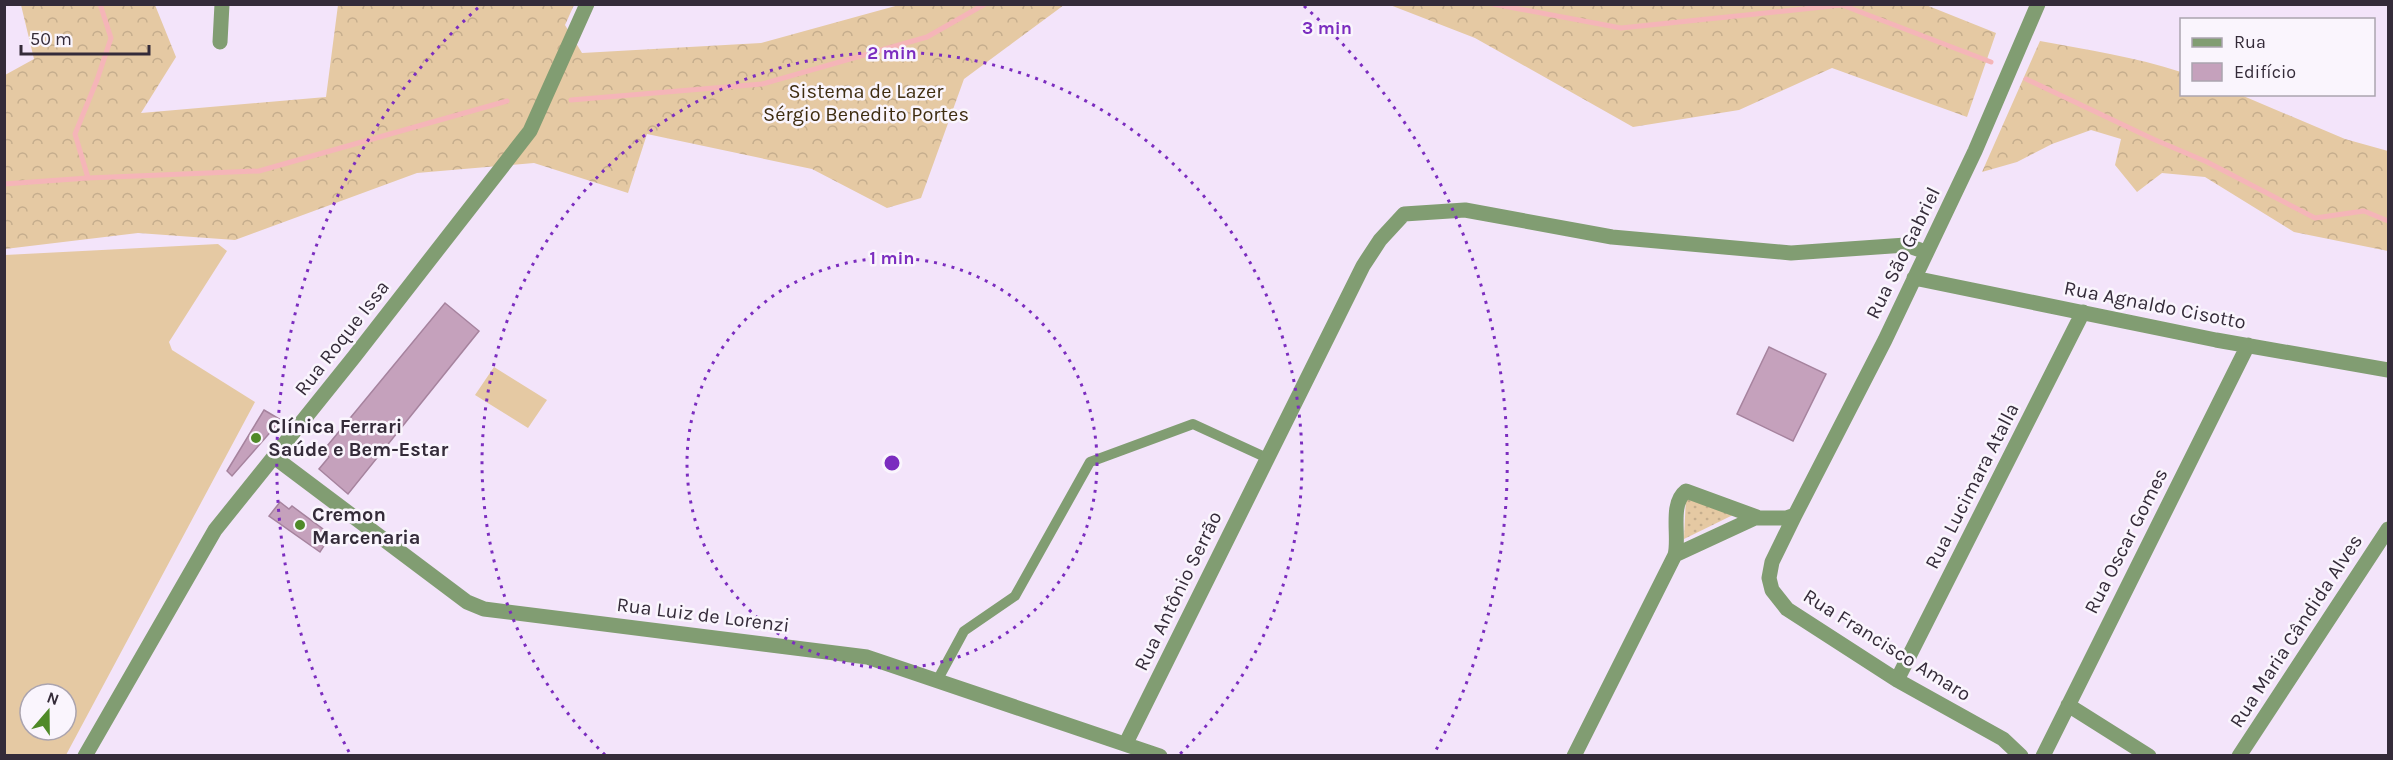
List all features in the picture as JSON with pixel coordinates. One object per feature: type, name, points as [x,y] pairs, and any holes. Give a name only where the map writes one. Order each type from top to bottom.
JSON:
[{"type":"street","points":[[220,42],[222,4]]},
{"type":"street","name":"Rua Roque Issa","points":[[85,756],[215,530],[530,131],[587,4]]},
{"type":"street","name":"Rua São Gabriel","points":[[1795,515],[1975,151],[2038,4]]},
{"type":"street","name":"Rua Antônio Serrão","points":[[1126,743],[1363,266],[1380,240],[1404,214],[1465,210],[1612,237],[1791,253],[1906,245],[1926,252]]},
{"type":"street","name":"Rua Agnaldo Cisotto","points":[[1914,278],[2248,345],[2388,370]]},
{"type":"street","name":"Rua Lucimara Atalla","points":[[1897,680],[2084,312]]},
{"type":"street","name":"Rua Oscar Gomes","points":[[2043,756],[2248,345]]},
{"type":"street","name":"Rua Luiz de Lorenzi","points":[[274,457],[467,602],[484,609],[867,657],[938,679],[1160,756]]},
{"type":"street","points":[[1574,756],[1675,555],[1677,508],[1680,497],[1686,491],[1757,517],[1786,518],[1795,515]]},
{"type":"street","name":"Rua Francisco Amaro","points":[[1795,515],[1770,568],[1769,578],[1772,590],[1787,609],[1897,680],[2003,739],[2021,756]]},
{"type":"street","points":[[1675,555],[1757,517]]},
{"type":"street","name":"Rua Maria Cândida Alves","points":[[2240,756],[2388,529]]},
{"type":"street","points":[[2068,705],[2149,756]]},
{"type":"lane","points":[[938,679],[964,631],[1015,596],[1090,462],[1193,424],[1267,458]]},
{"type":"green space","name":"Sistema de Lazer Sérgio Benedito Portes","points":[[21,5],[155,5],[176,57],[141,113],[326,97],[338,5],[574,5],[565,25],[582,53],[761,43],[899,5],[1064,5],[964,79],[921,198],[887,208],[812,169],[647,134],[628,193],[534,163],[417,173],[235,240],[138,233],[5,249],[5,75],[34,59]]},
{"type":"green space","points":[[1390,5],[1926,5],[1996,33],[1967,117],[1832,68],[1739,110],[1633,127],[1475,38]]},
{"type":"green space","points":[[2040,41],[2129,58],[2180,72],[2180,96],[2243,96],[2345,139],[2388,151],[2388,251],[2294,232],[2205,177],[2162,173],[2137,192],[2115,165],[2121,139],[2091,130],[2052,144],[2017,162],[1982,172]]},
{"type":"green space","points":[[218,244],[227,251],[169,342],[172,350],[255,402],[78,733],[78,682],[18,682],[18,742],[73,742],[66,755],[5,755],[5,255]]},
{"type":"green space","points":[[494,367],[547,400],[528,428],[475,395]]},
{"type":"green space","points":[[1686,496],[1735,514],[1684,539]]},
{"type":"building","points":[[445,303],[479,331],[348,494],[319,469],[329,457],[323,451]]},
{"type":"building","points":[[1769,347],[1826,374],[1793,441],[1737,414]]},
{"type":"building","name":"Clínica Ferrari Saúde e Bem-Estar","points":[[264,410],[281,420],[232,476],[227,471]]},
{"type":"building","name":"Cremon Marcenaria","points":[[280,502],[289,509],[292,506],[331,535],[320,552],[269,516]]},
{"type":"waterway","points":[[88,178],[75,134],[111,38],[100,4]]},
{"type":"waterway","points":[[571,100],[762,84],[927,37],[985,4]]},
{"type":"waterway","points":[[1493,4],[1621,28],[1842,5],[1991,62]]},
{"type":"waterway","points":[[2026,79],[2207,162],[2315,218],[2364,211],[2388,221]]},
{"type":"waterway","points":[[4,184],[259,171],[507,101]]},
{"type":"place","name":"Clínica Ferrari Saúde e Bem-Estar","points":[[256,438]]},
{"type":"place","name":"Cremon Marcenaria","points":[[300,525]]}]
